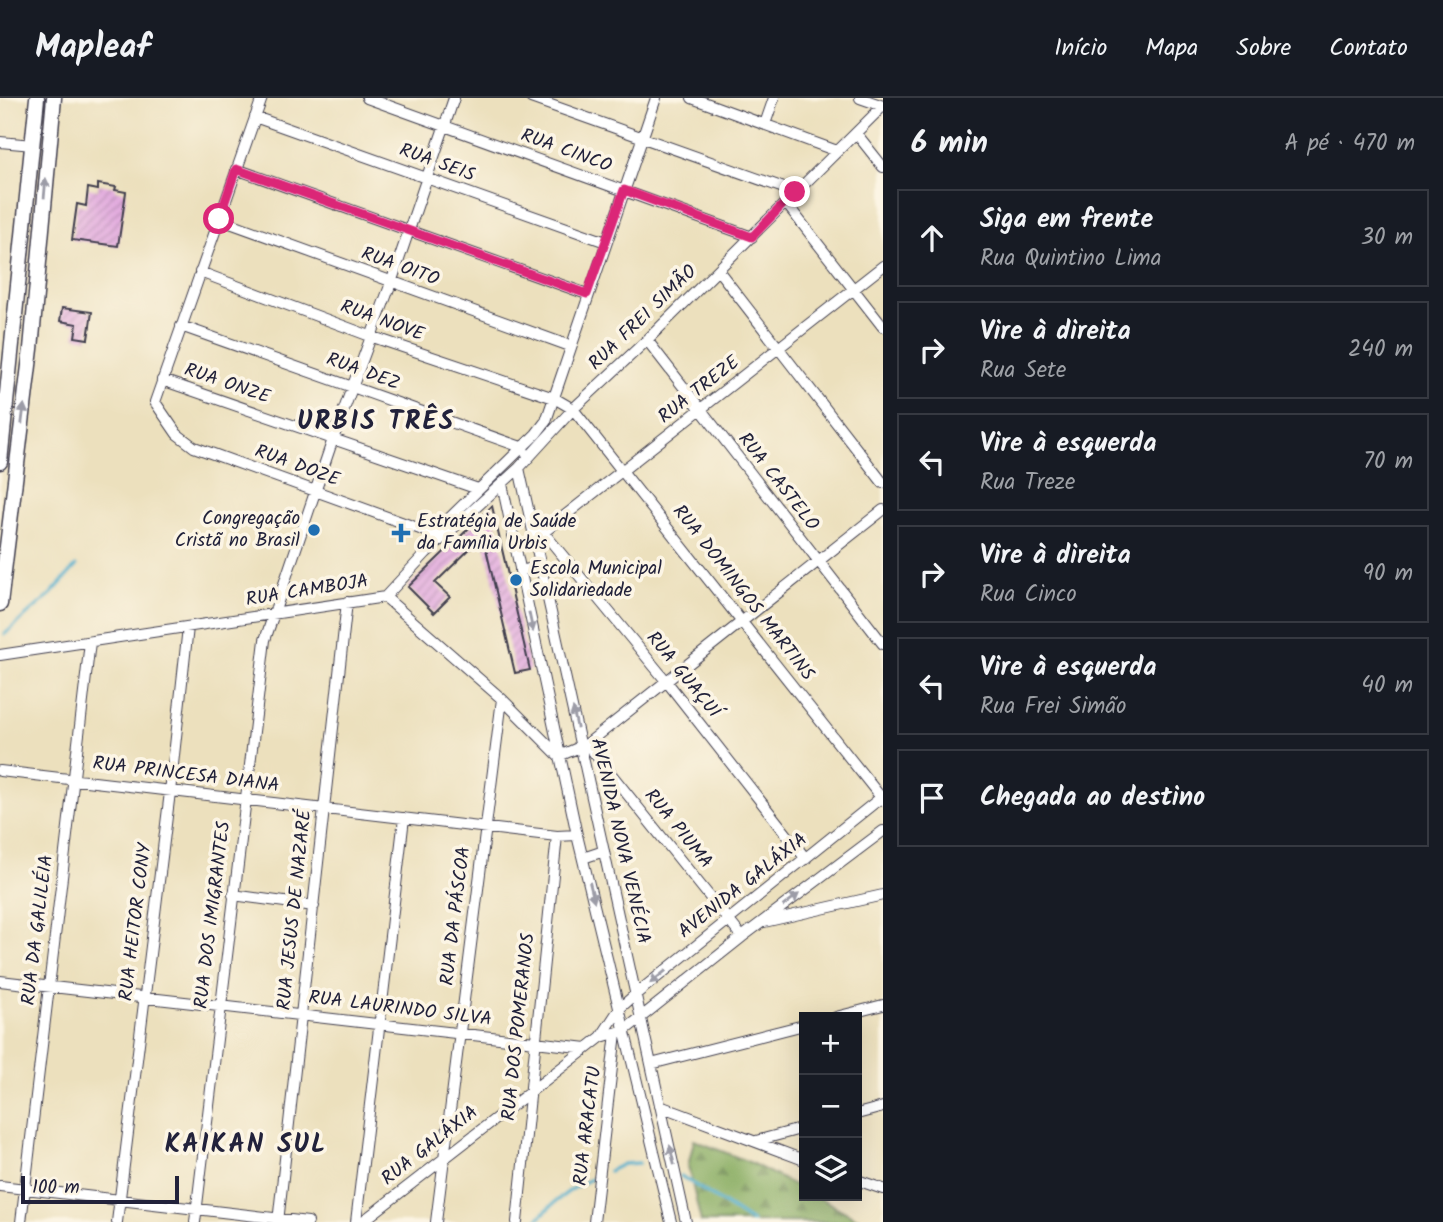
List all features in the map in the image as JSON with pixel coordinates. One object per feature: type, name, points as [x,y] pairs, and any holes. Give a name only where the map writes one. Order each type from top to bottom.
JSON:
[{"type":"street","points":[[0,462],[37,98]]},
{"type":"street","points":[[0,604],[31,349],[54,98]]},
{"type":"street","points":[[162,380],[262,98]]},
{"type":"street","name":"RUA CINCO","points":[[367,98],[752,237]]},
{"type":"street","name":"RUA DOS IMIGRANTES","points":[[195,1222],[265,640],[454,98]]},
{"type":"street","points":[[530,98],[795,192]]},
{"type":"street","points":[[529,457],[521,447],[546,421],[587,294],[656,98]]},
{"type":"street","points":[[692,98],[837,151]]},
{"type":"street","points":[[765,124],[775,98]]},
{"type":"street","points":[[860,98],[883,106]]},
{"type":"street","name":"RUA FREI SIMÃO","points":[[385,597],[426,553],[519,468],[573,409],[647,340],[883,106]]},
{"type":"street","name":"RUA SEIS","points":[[255,117],[606,242]]},
{"type":"street","points":[[856,133],[883,167]]},
{"type":"street","points":[[0,142],[33,145]]},
{"type":"street","points":[[236,169],[587,294]]},
{"type":"street","points":[[786,203],[883,327]]},
{"type":"street","name":"RUA OITO","points":[[219,219],[570,346]]},
{"type":"street","name":"RUA TREZE","points":[[535,539],[883,266]]},
{"type":"street","points":[[718,270],[883,483]]},
{"type":"street","name":"RUA NOVE","points":[[200,272],[370,336],[554,398],[573,409]]},
{"type":"street","name":"RUA DEZ","points":[[181,326],[521,447]]},
{"type":"street","name":"RUA CASTELO","points":[[647,340],[883,644]]},
{"type":"street","name":"RUA DOZE","points":[[162,380],[155,402],[177,434],[194,447],[445,538]]},
{"type":"street","name":"RUA ONZE","points":[[162,380],[478,489]]},
{"type":"street","name":"RUA DOMINGOS MARTINS","points":[[573,409],[882,798]]},
{"type":"street","name":"RUA FREI SIMÃO","points":[[426,553],[433,534],[521,447]]},
{"type":"street","name":"AVENIDA NOVA VENÉCIA","points":[[519,468],[584,747],[604,851],[686,1222]]},
{"type":"street","name":"AVENIDA NOVA VENÉCIA","points":[[502,484],[559,756],[620,1008],[621,1032],[671,1222]]},
{"type":"street","points":[[559,756],[584,747],[883,510]]},
{"type":"street","name":"RUA GUAÇUÍ","points":[[529,514],[667,682],[806,859]]},
{"type":"street","points":[[520,571],[541,566]]},
{"type":"street","name":"RUA CAMBOJA","points":[[0,655],[385,597],[502,699],[559,756]]},
{"type":"street","name":"RUA JESUS DE NAZARÉ","points":[[278,1220],[347,602]]},
{"type":"street","name":"RUA HEITOR CONY","points":[[117,1222],[188,627]]},
{"type":"street","name":"RUA DA GALILÉIA","points":[[22,1222],[90,642]]},
{"type":"street","name":"RUA DA PÁSCOA","points":[[436,1222],[502,699]]},
{"type":"street","name":"RUA PIUMA","points":[[584,747],[742,937]]},
{"type":"street","name":"RUA PRINCESA DIANA","points":[[0,771],[484,828],[557,836],[577,835]]},
{"type":"street","name":"AVENIDA GALÁXIA","points":[[601,1037],[620,1008],[636,994],[882,798]]},
{"type":"street","points":[[356,1222],[404,818]]},
{"type":"street","name":"AVENIDA GALÁXIA","points":[[621,1032],[883,831]]},
{"type":"street","name":"RUA DOS POMERANOS","points":[[517,1222],[557,836]]},
{"type":"street","points":[[583,858],[604,851]]},
{"type":"street","points":[[233,895],[314,906]]},
{"type":"street","points":[[760,923],[883,895]]},
{"type":"street","name":"RUA LAURINDO SILVA","points":[[0,981],[587,1048]]},
{"type":"street","points":[[856,1012],[883,1005]]},
{"type":"street","points":[[651,1064],[799,1026]]},
{"type":"street","name":"RUA GALÁXIA","points":[[362,1222],[601,1037],[621,1032]]},
{"type":"street","name":"RUA ARACATU","points":[[594,1222],[621,1032]]},
{"type":"street","points":[[660,1106],[799,1158]]},
{"type":"street","points":[[862,1113],[883,1107]]},
{"type":"street","points":[[755,1141],[799,1129]]},
{"type":"street","points":[[862,1182],[883,1189]]},
{"type":"street","points":[[0,1186],[308,1222]]},
{"type":"green space","points":[[694,1140],[749,1162],[799,1187],[799,1201],[825,1201],[864,1222],[701,1222],[688,1166]]},
{"type":"building","points":[[98,184],[126,192],[118,246],[72,240],[77,204],[86,206],[88,188],[98,190]]},
{"type":"building","points":[[62,308],[92,312],[88,339],[75,337],[77,324],[60,321]]},
{"type":"building","points":[[492,506],[530,670],[515,673],[483,536],[435,583],[450,597],[434,613],[408,587]]},
{"type":"waterway","points":[[5,634],[51,594],[76,566]]},
{"type":"waterway","points":[[609,1171],[623,1164],[639,1163]]},
{"type":"waterway","points":[[681,1176],[752,1222]]},
{"type":"waterway","points":[[535,1222],[575,1187],[591,1179]]},
{"type":"place","name":"Congregação Cristã no Brasil","points":[[314,530]]},
{"type":"place","name":"Estratégia de Saúde da Família Urbis","points":[[401,533]]},
{"type":"place","name":"Escola Municipal Solidariedade","points":[[516,580]]},
{"type":"district","name":"URBIS TRÊS","points":[[376,422]]},
{"type":"district","name":"KAIKAN SUL","points":[[246,1145]]},
{"type":"route","points":[[219,219],[236,169],[587,294],[624,190],[752,237],[795,192]]}]
